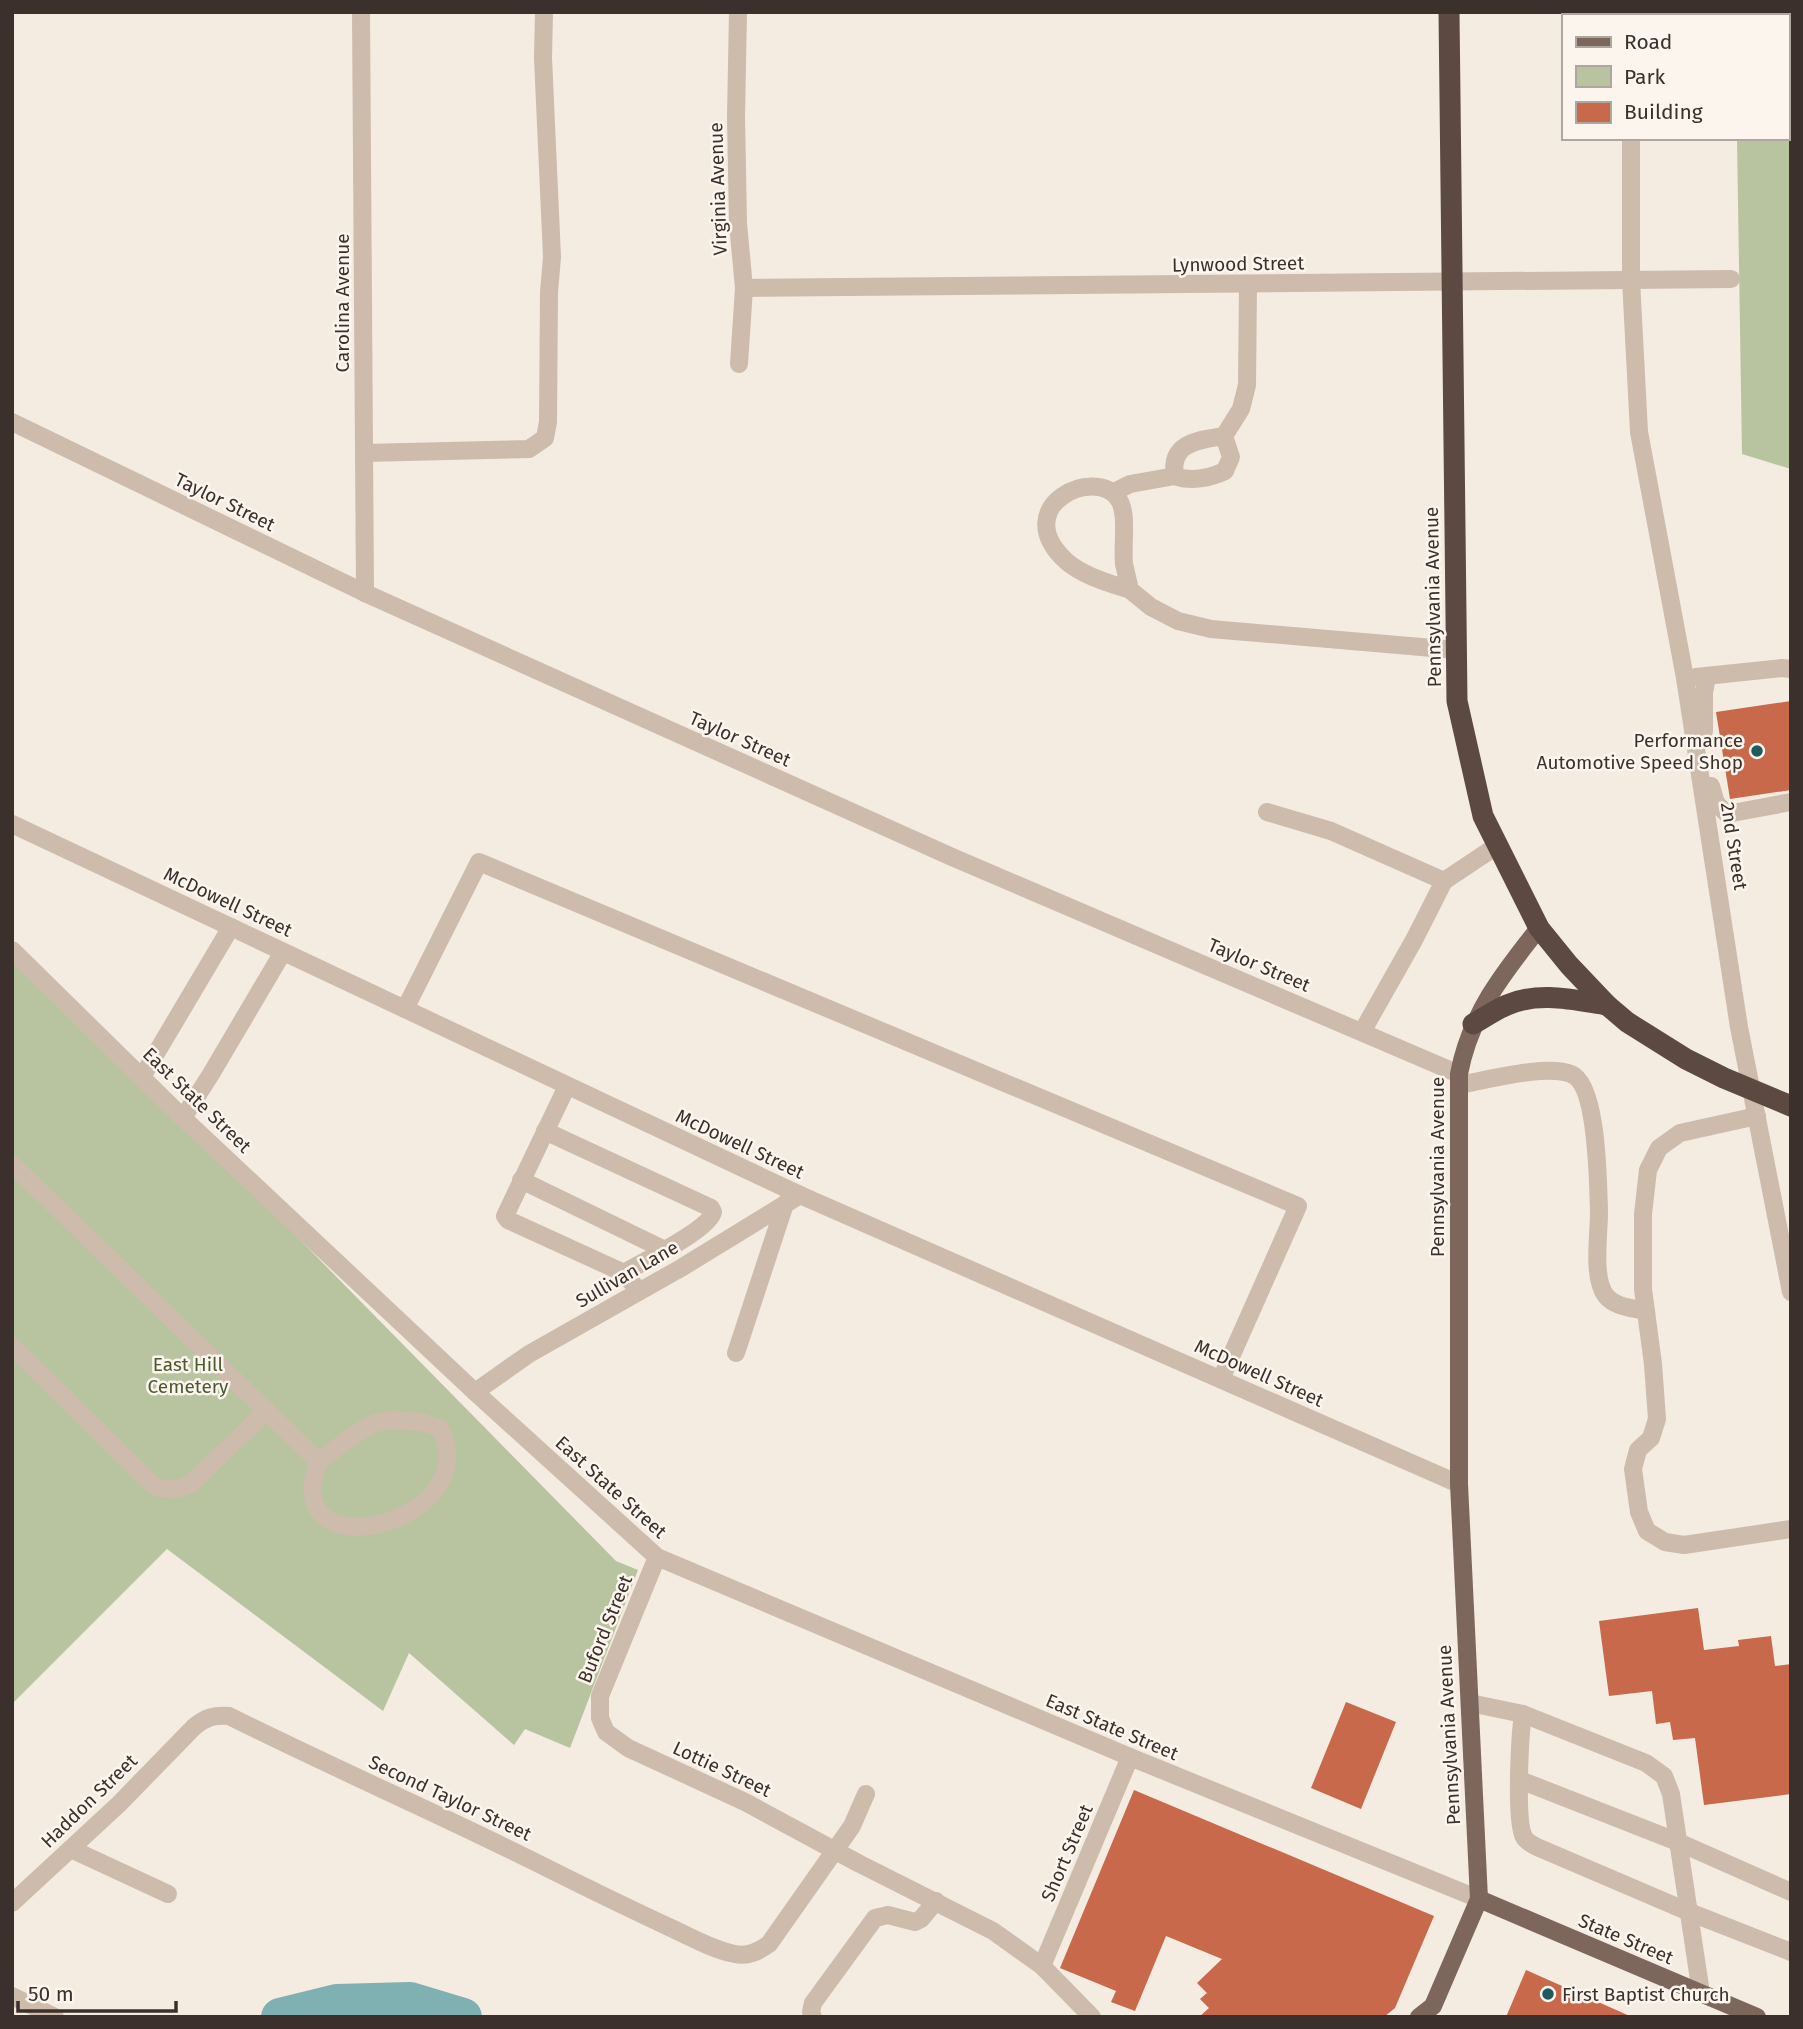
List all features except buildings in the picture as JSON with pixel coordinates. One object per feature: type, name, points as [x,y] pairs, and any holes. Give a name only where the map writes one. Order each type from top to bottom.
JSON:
[{"type":"highway","name":"Pennsylvania Avenue","points":[[1449,12],[1457,701],[1483,816],[1539,928]]},
{"type":"highway","points":[[1539,928],[1607,1005],[1650,1037],[1724,1078],[1791,1106]]},
{"type":"highway","points":[[1473,1024],[1507,1005],[1522,1000],[1555,998],[1607,1005]]},
{"type":"main road","name":"Pennsylvania Avenue","points":[[1479,1899],[1459,1483],[1459,1079],[1463,1053],[1473,1024],[1490,992],[1539,928]]},
{"type":"main road","name":"State Street","points":[[1479,1899],[1700,1993],[1732,2012],[1757,2017]]},
{"type":"main road","points":[[1419,2017],[1433,2006],[1479,1899]]},
{"type":"street","name":"Carolina Avenue","points":[[362,12],[365,593]]},
{"type":"street","points":[[364,453],[529,449],[545,438],[548,422],[549,292],[552,257],[544,99],[544,12]]},
{"type":"street","name":"Virginia Avenue","points":[[738,12],[738,223],[744,288],[739,364]]},
{"type":"street","name":"2nd Street","points":[[1631,140],[1631,280],[1639,432],[1685,678],[1740,1027],[1791,1292]]},
{"type":"street","name":"Lynwood Street","points":[[744,288],[1731,279]]},
{"type":"street","points":[[1175,476],[1174,467],[1178,453],[1193,441],[1224,436],[1241,409],[1247,385],[1248,285]]},
{"type":"street","name":"Taylor Street","points":[[12,422],[365,593],[952,857],[1362,1032],[1459,1079]]},
{"type":"street","points":[[1114,492],[1130,484],[1175,476],[1184,479],[1213,477],[1225,471],[1231,457],[1224,436]]},
{"type":"street","points":[[1130,590],[1124,562],[1121,503],[1114,492],[1097,487],[1069,491],[1053,501],[1046,520],[1050,539],[1066,561],[1095,578],[1130,590],[1151,607],[1178,621],[1211,629],[1456,650]]},
{"type":"street","points":[[1685,678],[1782,667],[1791,669]]},
{"type":"street","points":[[1707,676],[1703,713],[1708,778],[1716,803],[1727,814]]},
{"type":"street","points":[[1727,814],[1791,802]]},
{"type":"street","points":[[1267,812],[1331,831],[1444,881]]},
{"type":"street","points":[[1713,845],[1727,814]]},
{"type":"street","name":"McDowell Street","points":[[12,824],[567,1086],[792,1200],[1222,1380],[1459,1483]]},
{"type":"street","points":[[1362,1032],[1415,940],[1444,881],[1497,845]]},
{"type":"street","points":[[405,1009],[479,862],[1298,1206],[1222,1380]]},
{"type":"street","points":[[142,1077],[232,927]]},
{"type":"street","name":"East State Street","points":[[12,950],[183,1118],[475,1392],[657,1557],[1130,1757],[1479,1899]]},
{"type":"street","points":[[183,1118],[283,952]]},
{"type":"street","points":[[1459,1079],[1558,1070],[1575,1075],[1583,1088],[1592,1114],[1598,1208],[1598,1281],[1608,1298],[1624,1307],[1646,1311]]},
{"type":"street","points":[[567,1086],[505,1216],[508,1220],[624,1273],[638,1290]]},
{"type":"street","points":[[1757,1116],[1680,1133],[1659,1148],[1648,1170],[1643,1214],[1643,1289],[1657,1419],[1651,1438],[1638,1450],[1633,1469],[1639,1512],[1647,1531],[1665,1542],[1684,1545],[1791,1529]]},
{"type":"street","points":[[545,1131],[711,1208],[713,1212],[708,1222],[624,1273]]},
{"type":"street","points":[[12,1164],[319,1462]]},
{"type":"street","points":[[521,1180],[665,1250]]},
{"type":"street","points":[[736,1353],[792,1200]]},
{"type":"street","name":"Sullivan Lane","points":[[475,1392],[529,1354],[681,1268],[792,1200]]},
{"type":"street","points":[[12,1346],[159,1488],[171,1491],[192,1483],[267,1410]]},
{"type":"street","points":[[392,1420],[421,1422],[440,1428],[447,1441],[448,1458],[437,1488],[424,1503],[407,1515],[388,1522],[340,1527],[327,1521],[317,1511],[312,1499],[313,1481],[319,1462],[373,1424],[392,1420]]},
{"type":"street","name":"Buford Street","points":[[600,1718],[600,1696],[657,1557]]},
{"type":"street","points":[[1470,1703],[1523,1714],[1646,1763],[1664,1776],[1671,1794],[1700,1993]]},
{"type":"street","points":[[1523,1714],[1519,1739],[1520,1825],[1525,1839],[1537,1847],[1689,1912],[1791,1952]]},
{"type":"street","name":"Second Taylor Street","points":[[194,1727],[204,1718],[229,1716],[453,1821],[688,1936],[735,1954],[745,1955],[769,1944],[836,1850]]},
{"type":"street","name":"Lottie Street","points":[[600,1718],[606,1732],[628,1748],[744,1802],[993,1931],[1042,1966]]},
{"type":"street","name":"Haddon Street","points":[[12,1903],[119,1804],[194,1727]]},
{"type":"street","name":"Short Street","points":[[1042,1966],[1130,1757]]},
{"type":"street","points":[[1520,1780],[1678,1843],[1791,1892]]},
{"type":"street","points":[[836,1850],[852,1826],[866,1794]]},
{"type":"street","points":[[71,1849],[168,1894]]},
{"type":"street","points":[[813,2017],[813,2003],[875,1918],[888,1915],[915,1922],[921,1919],[936,1901]]},
{"type":"street","points":[[1042,1966],[1092,2017]]},
{"type":"street","points":[[12,1996],[55,2017]]},
{"type":"green space","points":[[1791,12],[1791,469],[1742,454],[1737,140],[1789,140],[1789,14],[1735,14]]},
{"type":"green space","name":"East Hill Cemetery","points":[[12,947],[616,1561],[638,1570],[570,1748],[525,1729],[514,1745],[409,1653],[383,1711],[167,1549],[12,1704]]},
{"type":"waterway","points":[[280,2017],[337,2003],[410,2001],[463,2017]]},
{"type":"place","name":"Performance Automotive Speed Shop","points":[[1757,751]]},
{"type":"place","name":"First Baptist Church","points":[[1548,1994]]}]
